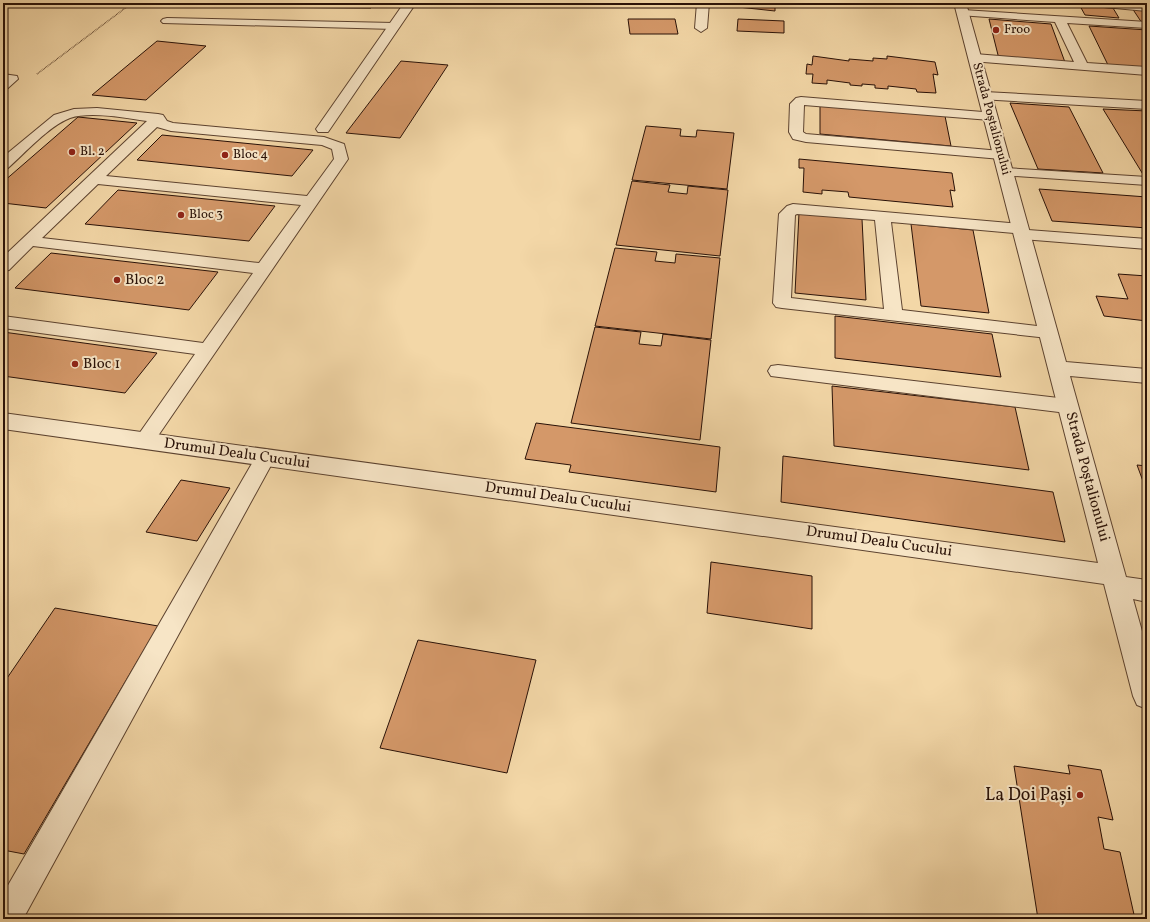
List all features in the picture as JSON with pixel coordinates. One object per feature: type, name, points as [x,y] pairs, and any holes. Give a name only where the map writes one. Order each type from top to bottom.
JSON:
[{"type":"street","points":[[323,129],[410,3]]},
{"type":"street","points":[[701,28],[703,3]]},
{"type":"street","points":[[1093,3],[1147,7]]},
{"type":"street","name":"Strada Poștalionului","points":[[962,8],[1067,406],[1147,696]]},
{"type":"street","points":[[1058,368],[1147,376]]},
{"type":"street","name":"Drumul Dealu Cucului","points":[[3,421],[1115,581]]},
{"type":"street","points":[[1115,581],[1147,591]]},
{"type":"lane","points":[[962,8],[1059,19],[1147,25]]},
{"type":"lane","points":[[1059,19],[1082,66]]},
{"type":"lane","points":[[167,21],[394,26]]},
{"type":"lane","points":[[975,58],[1147,71]]},
{"type":"lane","points":[[3,78],[12,79],[3,86]]},
{"type":"lane","points":[[985,96],[1147,105]]},
{"type":"lane","points":[[990,116],[801,101],[797,104],[796,132],[798,136],[806,138],[1147,181]]},
{"type":"lane","points":[[3,165],[65,115],[81,112],[158,118]]},
{"type":"lane","points":[[3,266],[158,118]]},
{"type":"lane","points":[[144,441],[341,159],[339,147],[324,141],[171,127],[162,124],[158,118]]},
{"type":"lane","points":[[94,179],[311,201]]},
{"type":"lane","points":[[1048,332],[782,303],[788,214],[793,209],[882,216],[1021,232],[1147,244]]},
{"type":"lane","points":[[882,216],[894,315]]},
{"type":"lane","points":[[29,242],[264,269]]},
{"type":"lane","points":[[3,322],[208,350]]},
{"type":"lane","points":[[778,371],[1067,406]]},
{"type":"lane","points":[[6,919],[266,458]]},
{"type":"path","points":[[34,76],[132,3]]},
{"type":"building","points":[[237,3],[373,3],[371,8],[234,7]]},
{"type":"building","points":[[738,3],[775,3],[775,11],[738,7]]},
{"type":"building","points":[[1080,6],[1113,8],[1119,18],[1085,15]]},
{"type":"building","points":[[1132,8],[1147,9],[1147,23],[1142,23]]},
{"type":"building","points":[[628,19],[675,19],[678,34],[630,34]]},
{"type":"building","points":[[738,19],[784,21],[784,33],[737,31]]},
{"type":"building","points":[[989,19],[1051,24],[1066,65],[999,59]]},
{"type":"building","points":[[1089,26],[1147,30],[1147,69],[1108,65]]},
{"type":"building","points":[[157,41],[206,46],[146,100],[92,95]]},
{"type":"building","points":[[813,56],[849,61],[849,59],[873,61],[873,58],[887,59],[887,56],[935,62],[938,75],[933,74],[936,93],[917,92],[916,89],[888,86],[888,89],[875,88],[875,85],[850,85],[850,83],[827,80],[827,84],[812,83],[813,74],[806,74],[807,64],[812,65]]},
{"type":"building","points":[[401,61],[448,65],[400,138],[346,133]]},
{"type":"building","points":[[1010,103],[1069,107],[1103,173],[1038,169]]},
{"type":"building","points":[[820,105],[945,116],[951,146],[820,134]]},
{"type":"building","points":[[1103,109],[1147,111],[1147,176],[1144,176]]},
{"type":"building","name":"Bl. 2","points":[[78,117],[137,123],[46,208],[3,203],[3,182]]},
{"type":"building","points":[[646,126],[681,129],[680,136],[696,137],[697,130],[734,133],[727,189],[632,180]]},
{"type":"building","name":"Bloc 4","points":[[162,135],[313,150],[292,176],[137,160]]},
{"type":"building","points":[[799,159],[952,173],[955,191],[950,190],[953,207],[849,197],[848,192],[822,190],[822,194],[803,192],[804,168],[799,168]]},
{"type":"building","points":[[632,181],[670,185],[668,192],[687,194],[688,186],[728,190],[720,256],[616,245]]},
{"type":"building","points":[[1039,189],[1147,197],[1147,228],[1052,221]]},
{"type":"building","name":"Bloc 3","points":[[118,190],[275,206],[249,241],[85,224]]},
{"type":"building","points":[[799,213],[862,219],[866,300],[795,293]]},
{"type":"building","points":[[911,224],[973,230],[989,313],[921,306]]},
{"type":"building","points":[[615,248],[657,252],[655,261],[675,263],[676,254],[720,258],[711,339],[595,326]]},
{"type":"building","name":"Bloc 2","points":[[51,253],[218,272],[189,310],[15,288]]},
{"type":"building","points":[[1118,274],[1147,276],[1147,321],[1104,316],[1096,296],[1128,299]]},
{"type":"building","points":[[835,316],[992,334],[1001,377],[835,358]]},
{"type":"building","points":[[595,327],[641,332],[639,344],[661,346],[663,334],[711,340],[700,440],[571,423]]},
{"type":"building","name":"Bloc 1","points":[[3,332],[157,353],[125,393],[3,376]]},
{"type":"building","points":[[832,386],[1015,407],[1029,470],[834,446]]},
{"type":"building","points":[[536,423],[720,447],[716,492],[569,472],[571,465],[525,459]]},
{"type":"building","points":[[783,456],[1053,492],[1065,542],[781,502]]},
{"type":"building","points":[[1137,465],[1147,466],[1147,492]]},
{"type":"building","points":[[181,480],[230,488],[197,541],[146,532]]},
{"type":"building","points":[[711,562],[812,576],[812,629],[707,613]]},
{"type":"building","points":[[55,608],[158,626],[24,854],[3,850],[3,684]]},
{"type":"building","points":[[418,640],[536,660],[507,773],[380,748]]},
{"type":"building","points":[[1068,765],[1101,770],[1113,820],[1098,817],[1104,849],[1120,852],[1135,919],[1038,919],[1014,766],[1070,774]]},
{"type":"place","name":"Froo","points":[[996,30]]},
{"type":"place","name":"Bl. 2","points":[[72,152]]},
{"type":"place","name":"Bloc 4","points":[[225,155]]},
{"type":"place","name":"Bloc 3","points":[[181,215]]},
{"type":"place","name":"Bloc 2","points":[[117,280]]},
{"type":"place","name":"Bloc 1","points":[[75,364]]},
{"type":"place","name":"La Doi Pași","points":[[1080,795]]}]
